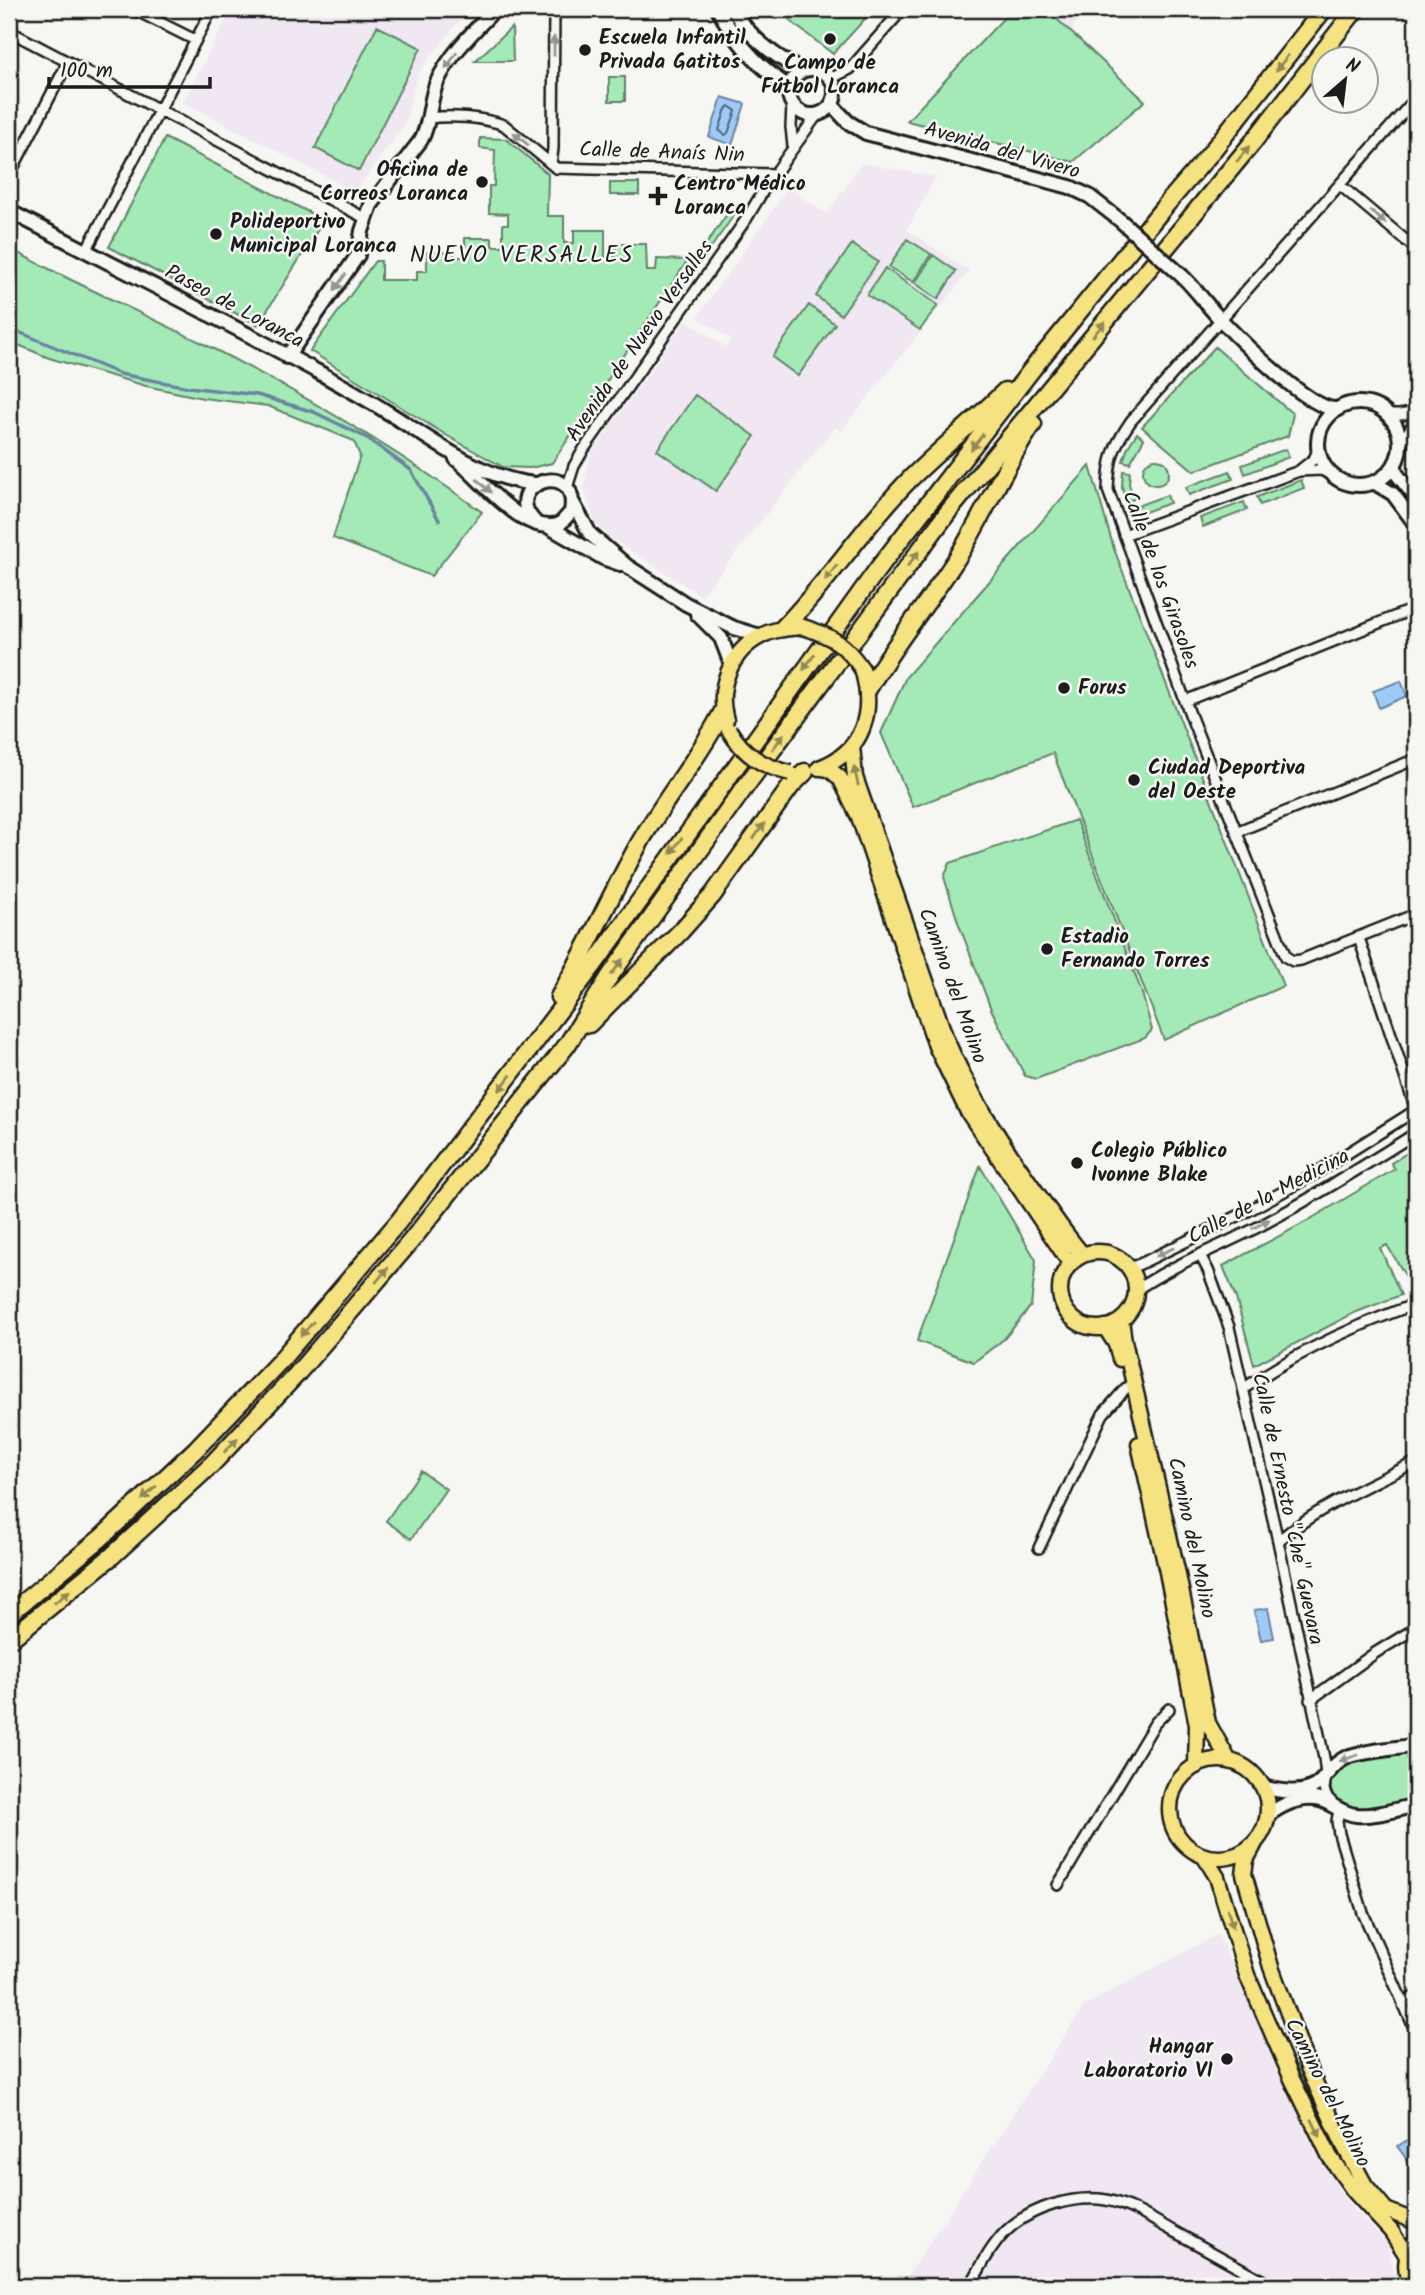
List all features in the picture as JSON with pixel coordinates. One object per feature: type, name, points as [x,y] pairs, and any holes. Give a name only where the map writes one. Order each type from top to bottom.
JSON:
[{"type":"highway","points":[[9,1614],[102,1538],[195,1450],[280,1361],[399,1221],[546,1028],[839,620],[1033,368],[1209,155],[1324,9]]},
{"type":"highway","points":[[9,1640],[112,1556],[212,1464],[287,1385],[411,1241],[567,1045],[610,976],[948,512],[1253,142],[1356,9]]},
{"type":"highway","points":[[783,628],[809,601],[860,536],[910,479],[979,418],[1023,372],[1033,368]]},
{"type":"highway","points":[[868,689],[888,652],[958,555],[1020,442],[1053,394],[1056,382]]},
{"type":"highway","points":[[546,1028],[549,1014],[588,946],[640,843],[712,733],[723,711]]},
{"type":"highway","points":[[567,1045],[681,931],[712,896],[791,786],[798,772]]},
{"type":"main road","points":[[803,627],[826,634],[849,651],[862,669],[868,689],[868,708],[863,727],[852,746],[839,759],[822,768],[798,772],[769,768],[751,758],[729,730],[723,711],[723,692],[731,664],[744,648],[760,636],[783,628],[803,627]]},
{"type":"main road","name":"Camino del Molino","points":[[852,746],[855,777],[960,1073],[993,1131],[1066,1235],[1076,1258]]},
{"type":"main road","name":"Camino del Molino","points":[[822,768],[829,769],[840,778],[859,817],[936,1046],[950,1078],[972,1119],[1076,1258]]},
{"type":"main road","points":[[1095,1251],[1108,1253],[1129,1268],[1136,1290],[1131,1308],[1121,1320],[1105,1327],[1089,1327],[1074,1320],[1064,1308],[1059,1292],[1062,1276],[1076,1258],[1095,1251]]},
{"type":"main road","name":"Camino del Molino","points":[[1121,1320],[1208,1723],[1229,1761]]},
{"type":"main road","name":"Camino del Molino","points":[[1105,1327],[1116,1344],[1167,1572],[1197,1725],[1196,1766]]},
{"type":"main road","points":[[1212,1761],[1229,1761],[1243,1766],[1263,1787],[1268,1815],[1264,1830],[1255,1843],[1240,1853],[1222,1858],[1204,1856],[1189,1847],[1177,1834],[1170,1806],[1178,1783],[1196,1766],[1212,1761]]},
{"type":"main road","name":"Camino del Molino","points":[[1255,1843],[1246,1860],[1244,1874],[1271,1967],[1308,2067],[1365,2186],[1386,2210],[1416,2222]]},
{"type":"main road","name":"Camino del Molino","points":[[1204,1856],[1217,1877],[1247,1975],[1292,2079],[1331,2157],[1354,2191],[1391,2231],[1407,2256]]},
{"type":"main road","points":[[1407,2283],[1407,2256],[1416,2240]]},
{"type":"street","points":[[133,9],[195,40]]},
{"type":"street","points":[[86,251],[212,9]]},
{"type":"street","points":[[287,357],[358,255],[365,218],[371,205],[421,140],[433,93],[444,69],[495,9]]},
{"type":"street","name":"Calle de Anaís Nin","points":[[551,163],[554,9]]},
{"type":"street","points":[[718,9],[729,30],[747,52],[773,77],[789,87]]},
{"type":"street","points":[[733,9],[741,23],[756,39],[802,71]]},
{"type":"street","points":[[832,78],[850,69],[902,9]]},
{"type":"street","points":[[9,31],[365,218]]},
{"type":"street","points":[[9,176],[68,62]]},
{"type":"street","points":[[792,105],[808,115],[825,111],[836,96],[832,78],[817,68],[802,71],[793,78],[789,87],[793,146]]},
{"type":"street","name":"Calle de los Girasoles","points":[[1359,938],[1301,960],[1293,961],[1286,957],[1185,701],[1108,490],[1110,458],[1115,443],[1131,421],[1416,97]]},
{"type":"street","name":"Avenida del Vivero","points":[[832,105],[848,122],[866,133],[1070,187],[1089,196],[1182,276],[1220,319],[1304,396],[1314,408],[1320,428]]},
{"type":"street","name":"Avenida de Nuevo Versalles","points":[[567,488],[574,466],[584,449],[817,115]]},
{"type":"street","name":"Calle de Anaís Nin","points":[[428,118],[447,116],[494,121],[504,125],[556,168],[775,174]]},
{"type":"street","points":[[1339,185],[1416,249]]},
{"type":"street","name":"Paseo de Loranca","points":[[9,211],[382,408],[437,444],[461,463],[493,495],[536,523]]},
{"type":"street","name":"Avenida del Vivero","points":[[1304,396],[1321,406],[1336,409]]},
{"type":"street","points":[[1299,471],[1314,459],[1318,450],[1320,428],[1327,417],[1349,403],[1364,402],[1377,406],[1389,415],[1398,428],[1401,444]]},
{"type":"street","points":[[1389,415],[1416,412]]},
{"type":"street","points":[[1416,419],[1401,444],[1395,467],[1396,473],[1416,498]]},
{"type":"street","name":"Paseo de Loranca","points":[[437,444],[490,472],[535,484]]},
{"type":"street","points":[[1318,450],[1322,463],[1330,474]]},
{"type":"street","points":[[1124,535],[1299,471],[1321,470],[1343,483],[1359,486],[1375,483],[1395,467]]},
{"type":"street","points":[[627,566],[603,558],[549,527],[536,523],[530,517],[525,504],[535,484],[548,480],[556,481],[567,488],[590,534],[627,566],[686,604],[734,628],[760,636]]},
{"type":"street","points":[[1375,483],[1393,494],[1416,524]]},
{"type":"street","points":[[549,527],[557,526],[567,519],[573,503]]},
{"type":"street","points":[[686,604],[721,638],[731,664]]},
{"type":"street","points":[[1185,701],[1416,608]]},
{"type":"street","points":[[1236,832],[1416,759]]},
{"type":"street","points":[[1129,1268],[1248,1211],[1313,1175],[1416,1110],[1359,938],[1416,914]]},
{"type":"street","name":"Calle de la Medicina","points":[[1136,1290],[1270,1220],[1415,1134]]},
{"type":"street","name":"Calle de Ernesto \"Che\" Guevara","points":[[1200,1255],[1229,1326],[1279,1541],[1326,1775],[1324,1789],[1326,1796],[1339,1810]]},
{"type":"street","points":[[1243,1389],[1289,1360],[1390,1313],[1416,1304]]},
{"type":"street","points":[[1039,1548],[1103,1414],[1126,1388]]},
{"type":"street","points":[[1279,1541],[1320,1511],[1416,1462]]},
{"type":"street","points":[[1310,1700],[1375,1653],[1416,1628]]},
{"type":"street","points":[[1058,1885],[1154,1723],[1169,1709]]},
{"type":"street","points":[[1263,1787],[1280,1791],[1301,1791],[1318,1784],[1335,1763],[1352,1756],[1416,1745]]},
{"type":"street","points":[[1268,1815],[1284,1804],[1303,1799],[1319,1800],[1360,1816],[1416,1805]]},
{"type":"street","points":[[1339,1810],[1339,1834],[1363,1913],[1416,2032]]},
{"type":"street","points":[[1403,2004],[1416,1995]]},
{"type":"street","points":[[970,2286],[993,2247],[1012,2226],[1038,2209],[1061,2203],[1098,2199],[1116,2203],[1143,2215],[1272,2286]]},
{"type":"shaded area","points":[[232,9],[468,10],[418,73],[405,124],[355,192],[183,102]]},
{"type":"shaded area","points":[[1046,9],[1089,9],[1070,30]]},
{"type":"shaded area","points":[[862,163],[936,177],[907,230],[969,271],[841,431],[835,427],[702,596],[610,538],[595,523],[584,487],[590,456],[686,320],[726,347],[731,339],[697,317],[788,188],[827,214]]},
{"type":"shaded area","points":[[1218,1934],[1316,2152],[1346,2201],[1389,2245],[1394,2276],[1392,2286],[901,2286],[1084,2006]]},
{"type":"green space","name":"Campo de Fútbol Loranca","points":[[780,9],[874,9],[833,54],[794,24]]},
{"type":"green space","points":[[1012,9],[1046,9],[1145,101],[1073,162],[907,121]]},
{"type":"green space","points":[[377,26],[421,48],[359,171],[315,148]]},
{"type":"green space","points":[[512,27],[513,61],[475,61]]},
{"type":"green space","points":[[609,77],[625,77],[625,101],[609,101]]},
{"type":"green space","name":"Polideportivo Municipal Loranca","points":[[165,138],[324,220],[258,325],[109,247]]},
{"type":"green space","points":[[480,138],[506,139],[548,174],[547,216],[564,216],[564,243],[574,243],[574,230],[605,230],[605,257],[616,257],[616,244],[646,244],[647,271],[656,271],[657,259],[688,260],[552,463],[530,468],[503,467],[310,351],[375,261],[381,261],[381,280],[417,280],[417,271],[427,271],[427,252],[454,252],[455,257],[465,257],[465,238],[492,238],[492,246],[503,246],[503,224],[508,224],[508,214],[489,213],[489,186],[494,186],[495,150],[480,148]]},
{"type":"green space","points":[[610,183],[639,183],[639,195],[610,195]]},
{"type":"green space","points":[[734,204],[739,208],[710,249],[705,246]]},
{"type":"green space","points":[[907,239],[931,254],[913,282],[889,267]]},
{"type":"green space","points":[[852,244],[878,262],[841,315],[816,296]]},
{"type":"green space","points":[[9,248],[273,380],[380,443],[482,512],[431,576],[333,538],[360,456],[354,441],[268,406],[203,398],[146,386],[49,358],[9,341]]},
{"type":"green space","points":[[702,249],[707,252],[677,294],[673,291]]},
{"type":"green space","points":[[933,255],[956,271],[938,299],[915,283]]},
{"type":"green space","points":[[885,268],[938,305],[920,330],[867,295]]},
{"type":"green space","points":[[809,305],[835,324],[798,376],[772,357]]},
{"type":"green space","points":[[1215,347],[1293,414],[1288,436],[1194,471],[1142,427]]},
{"type":"green space","points":[[695,395],[755,436],[716,491],[657,450]]},
{"type":"green space","points":[[1137,433],[1144,439],[1130,463],[1123,461],[1128,447]]},
{"type":"green space","points":[[1286,449],[1289,457],[1245,474],[1242,465]]},
{"type":"green space","points":[[1156,459],[1165,463],[1169,472],[1165,481],[1156,485],[1147,481],[1143,472],[1147,463]]},
{"type":"green space","name":"Ciudad Deportiva del Oeste","points":[[1090,466],[1114,549],[1283,986],[1164,1040],[1053,753],[913,807],[881,733],[906,677]]},
{"type":"green space","points":[[1123,471],[1130,472],[1129,484],[1134,499],[1126,502],[1122,487]]},
{"type":"green space","points":[[1230,471],[1233,479],[1189,495],[1186,487]]},
{"type":"green space","points":[[1301,480],[1304,488],[1260,505],[1257,497]]},
{"type":"green space","points":[[1167,495],[1170,503],[1134,516],[1131,508]]},
{"type":"green space","points":[[1244,502],[1247,510],[1203,527],[1200,518]]},
{"type":"green space","name":"Estadio Fernando Torres","points":[[1076,820],[1142,993],[1152,1030],[1145,1038],[1036,1079],[1025,1076],[991,1009],[944,877],[950,863]]},
{"type":"green space","points":[[1412,1150],[1416,1157],[1416,1290],[1387,1245],[1380,1248],[1401,1295],[1354,1313],[1254,1365],[1236,1298],[1223,1266],[1302,1224],[1395,1169],[1391,1163]]},
{"type":"green space","points":[[980,1166],[1036,1260],[1031,1306],[1004,1339],[974,1362],[917,1341]]},
{"type":"green space","points":[[421,1471],[446,1489],[411,1539],[386,1521]]},
{"type":"green space","points":[[1416,1750],[1416,1800],[1353,1810],[1335,1800],[1331,1781],[1337,1771],[1348,1764],[1361,1759]]},
{"type":"water","points":[[722,97],[745,104],[732,145],[709,137]]},
{"type":"water","points":[[1401,681],[1407,696],[1379,708],[1373,691]]},
{"type":"water","points":[[1268,1608],[1274,1638],[1261,1640],[1254,1610]]},
{"type":"water","points":[[1409,2140],[1416,2150],[1416,2172],[1397,2146]]},
{"type":"waterway","points":[[9,328],[120,374],[188,387],[257,395],[314,412],[367,438],[411,470],[439,520]]},
{"type":"place","name":"Campo de Fútbol Loranca","points":[[830,39]]},
{"type":"place","name":"Escuela Infantil Privada Gatitos","points":[[585,50]]},
{"type":"place","name":"Oficina de Correos Loranca","points":[[482,182]]},
{"type":"place","name":"Centro Médico Loranca","points":[[658,196]]},
{"type":"place","name":"Polideportivo Municipal Loranca","points":[[216,234]]},
{"type":"place","name":"Forus","points":[[1064,688]]},
{"type":"place","name":"Ciudad Deportiva del Oeste","points":[[1134,780]]},
{"type":"place","name":"Estadio Fernando Torres","points":[[1047,949]]},
{"type":"place","name":"Colegio Público Ivonne Blake","points":[[1077,1163]]},
{"type":"place","name":"Hangar Laboratorio VI","points":[[1227,2059]]},
{"type":"district","name":"NUEVO VERSALLES","points":[[522,256]]}]
